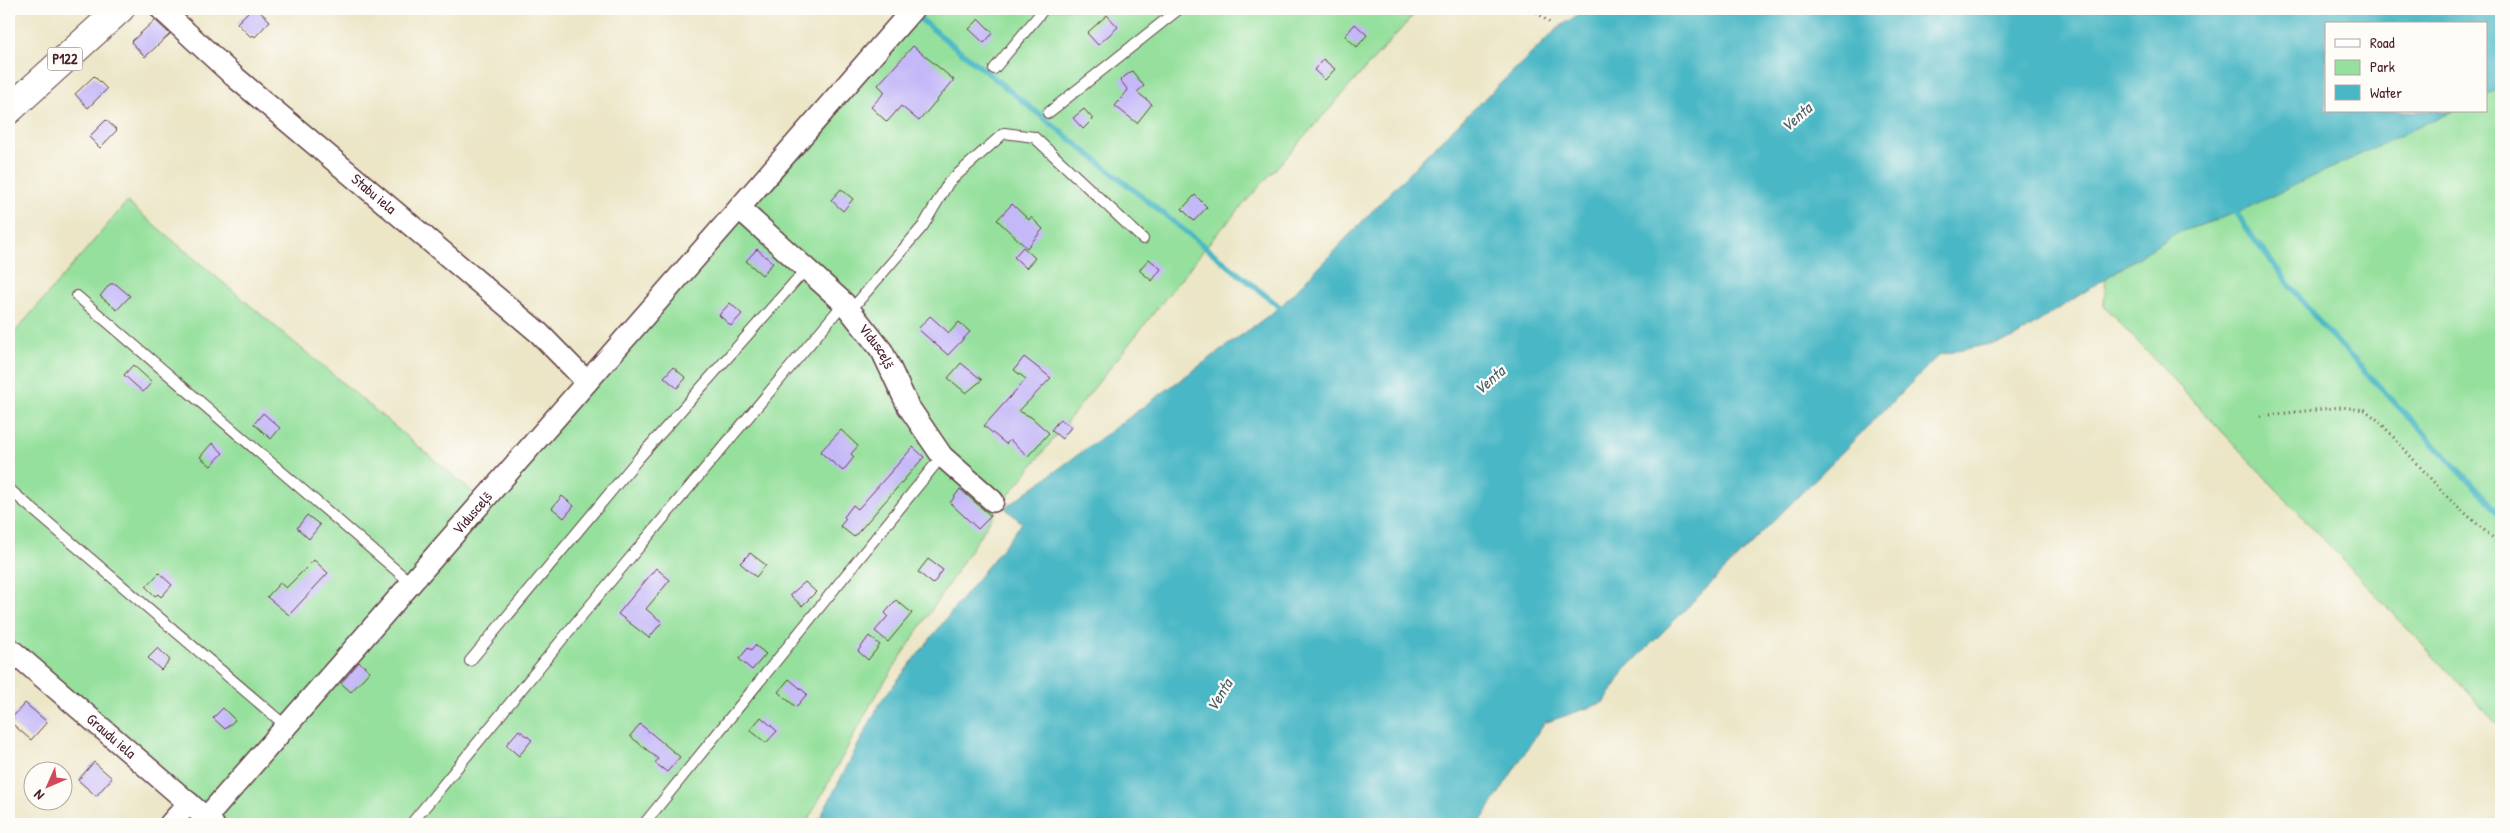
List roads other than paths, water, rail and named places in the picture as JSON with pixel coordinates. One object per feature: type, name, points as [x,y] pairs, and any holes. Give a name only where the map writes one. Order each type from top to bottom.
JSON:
[{"type":"main road","name":"P122","points":[[9,110],[120,9]]},
{"type":"street","name":"Stabu iela","points":[[161,9],[236,78],[538,333],[587,382]]},
{"type":"street","name":"Vidusceļš","points":[[209,821],[286,726],[913,9]]},
{"type":"street","name":"Vidusceļš","points":[[739,208],[847,307],[882,351],[908,406],[942,456],[993,501]]},
{"type":"street","name":"Graudu iela","points":[[9,648],[209,821]]},
{"type":"street","points":[[170,824],[189,803]]},
{"type":"lane","points":[[994,69],[1044,9]]},
{"type":"lane","points":[[1048,113],[1179,9]]},
{"type":"lane","points":[[411,824],[578,620],[847,307],[923,226],[949,182],[1004,133],[1034,137],[1143,239]]},
{"type":"lane","points":[[470,661],[638,459],[806,269]]},
{"type":"lane","points":[[77,296],[411,583]]},
{"type":"lane","points":[[644,824],[942,456]]},
{"type":"lane","points":[[9,490],[286,726]]},
{"type":"water","name":"Venta","points":[[1586,9],[2501,9],[2501,88],[2488,94],[2488,22],[2325,22],[2325,112],[2450,112],[2236,213],[2174,234],[2012,339],[1939,355],[1625,670],[1605,702],[1544,723],[1479,824],[817,824],[881,701],[1022,523],[1005,508],[1280,307],[1430,151],[1558,28]]},
{"type":"waterway","points":[[914,14],[1280,307],[1281,314]]},
{"type":"waterway","points":[[2232,206],[2256,242],[2323,327],[2501,515]]}]
